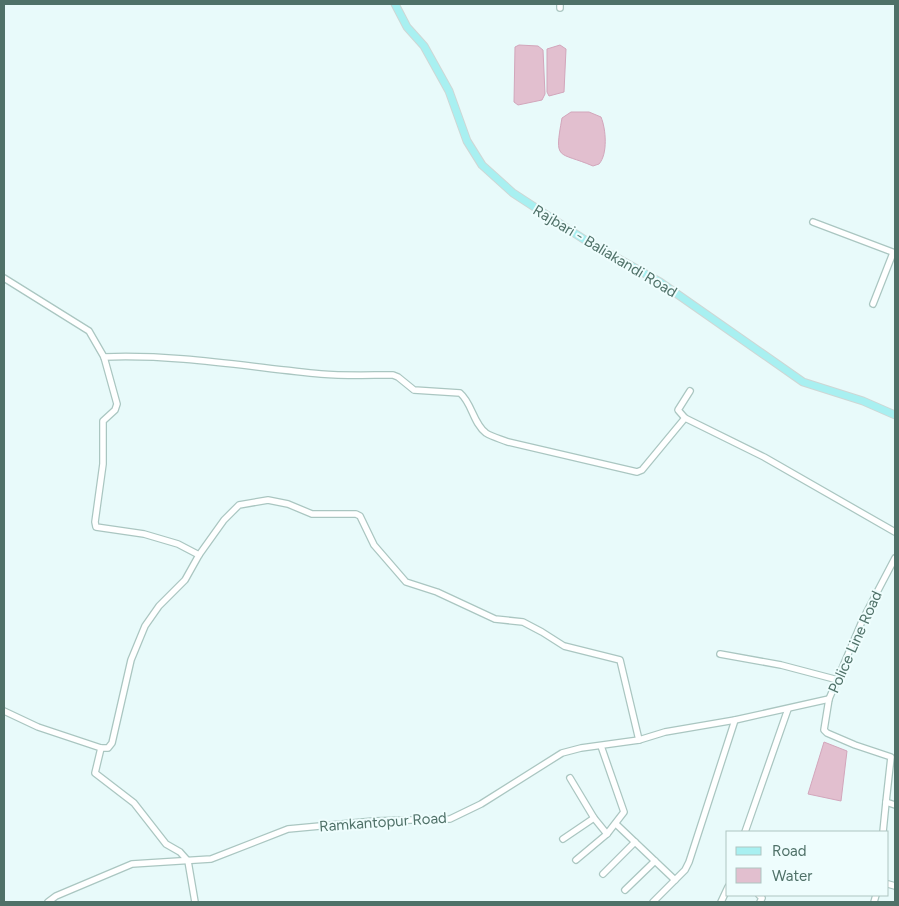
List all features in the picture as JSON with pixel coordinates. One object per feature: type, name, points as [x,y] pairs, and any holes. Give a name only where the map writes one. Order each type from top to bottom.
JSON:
[{"type":"main road","name":"Rajbari - Baliakandi Road","points":[[394,4],[407,27],[424,46],[445,83],[467,141],[482,165],[513,194],[584,240],[660,282],[802,382],[863,401],[895,415]]},
{"type":"street","points":[[813,222],[894,253],[873,304]]},
{"type":"street","points":[[4,278],[90,331],[104,357],[117,404],[115,410],[103,421],[104,464],[95,522],[96,527],[161,539],[178,544],[199,555]]},
{"type":"street","points":[[104,357],[134,356],[263,366],[322,374],[393,375],[414,390],[460,393],[467,400],[482,428],[491,435],[508,442],[637,472],[644,467],[685,418]]},
{"type":"street","points":[[690,391],[678,407],[679,412],[685,418],[764,457],[895,532]]},
{"type":"street","points":[[4,711],[38,727],[101,748],[108,748],[112,743],[131,660],[145,626],[159,606],[186,580],[199,555],[224,520],[239,504],[268,500],[288,504],[312,514],[356,514],[360,516],[374,545],[406,582],[437,592],[495,619],[522,622],[564,646],[620,660],[639,740]]},
{"type":"street","name":"Police Line Road","points":[[894,760],[889,755],[854,745],[826,733],[824,730],[829,699],[862,619],[895,558]]},
{"type":"street","points":[[720,654],[782,665],[838,680]]},
{"type":"street","name":"Ramkantopur Road","points":[[48,902],[132,864],[211,859],[288,829],[374,821],[450,819],[481,804],[549,760],[574,750],[639,740],[665,732],[735,720],[829,699]]},
{"type":"street","points":[[745,831],[788,709]]},
{"type":"street","points":[[654,902],[689,862],[735,720]]},
{"type":"street","points":[[576,860],[607,834],[624,812],[601,746]]},
{"type":"street","points":[[101,748],[94,770],[97,776],[134,803],[166,844],[180,852],[188,861],[195,902]]},
{"type":"street","points":[[883,831],[886,802],[894,760]]},
{"type":"street","points":[[570,778],[594,818],[607,834]]},
{"type":"street","points":[[886,802],[895,805]]},
{"type":"street","points":[[563,839],[594,818]]},
{"type":"street","points":[[616,824],[675,880]]},
{"type":"street","points":[[603,874],[635,842]]},
{"type":"street","points":[[625,890],[655,861]]},
{"type":"water","points":[[519,45],[538,46],[543,50],[545,94],[542,100],[518,105],[514,102],[515,47]]},
{"type":"water","points":[[560,45],[566,49],[564,92],[549,96],[547,92],[547,49]]},
{"type":"water","points":[[571,112],[589,112],[601,117],[604,128],[605,148],[599,164],[593,166],[561,153],[559,142],[562,118]]},
{"type":"water","points":[[824,742],[847,751],[841,801],[808,794]]}]
